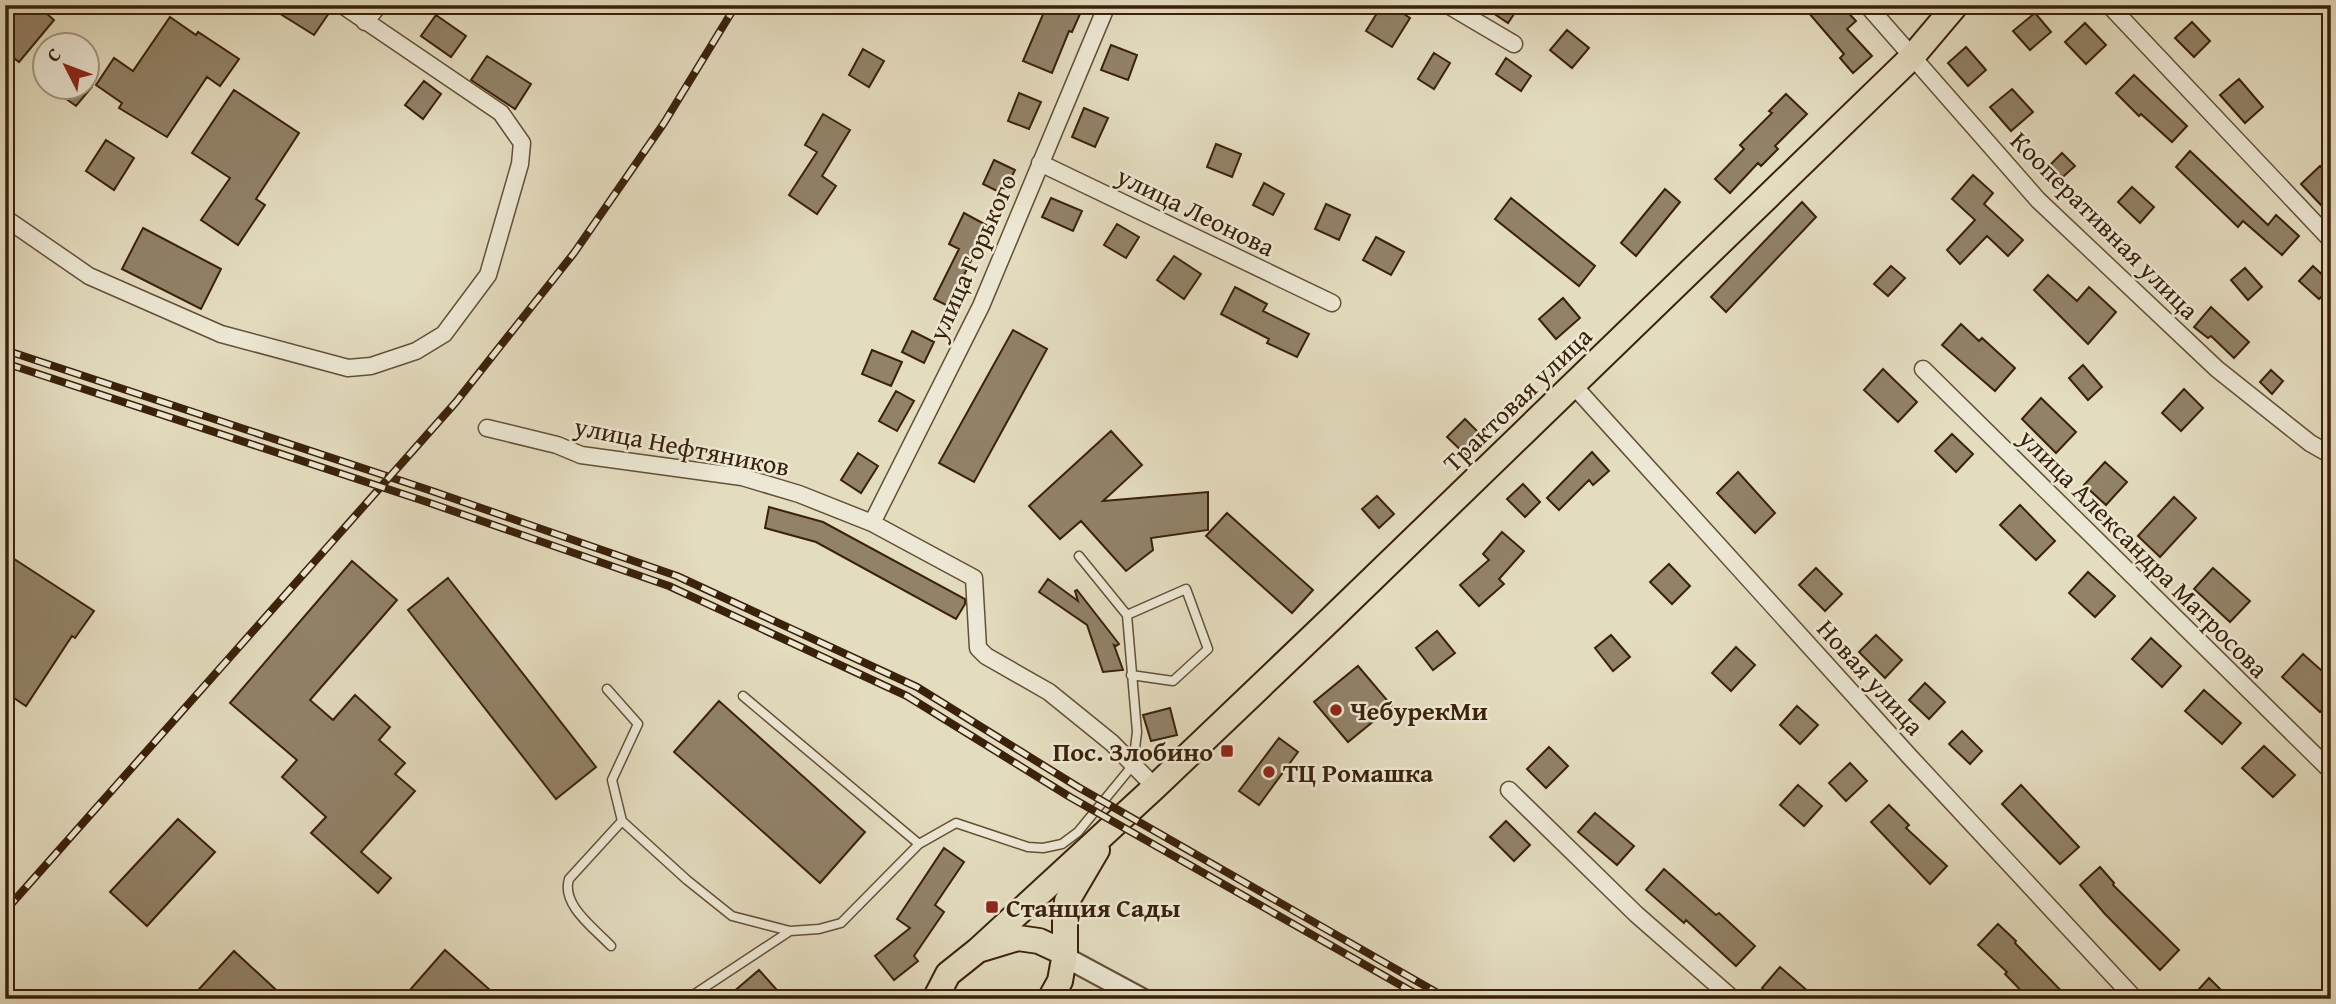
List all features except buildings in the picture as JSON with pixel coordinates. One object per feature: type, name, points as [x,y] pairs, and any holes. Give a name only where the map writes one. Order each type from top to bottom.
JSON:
[{"type":"highway","name":"Трактовая улица","points":[[919,999],[978,950],[1155,787],[1574,386],[1912,57],[1956,5]]},
{"type":"highway","points":[[1050,999],[1060,981],[1065,955],[1068,901],[1110,828]]},
{"type":"highway","points":[[978,950],[1018,937],[1039,941],[1065,955]]},
{"type":"highway","points":[[935,999],[948,974]]},
{"type":"street","points":[[5,218],[89,276],[137,298],[221,334],[348,368],[372,366],[416,351],[444,334],[488,275],[520,164],[522,143],[501,114],[342,5]]},
{"type":"street","points":[[365,22],[379,5]]},
{"type":"street","name":"улица Горького","points":[[872,523],[981,306],[1107,5]]},
{"type":"street","points":[[1448,5],[1514,44]]},
{"type":"street","name":"Кооперативная улица","points":[[1867,5],[2038,200],[2217,369],[2310,443],[2331,454]]},
{"type":"street","points":[[2109,5],[2331,240]]},
{"type":"street","name":"улица Леонова","points":[[1040,163],[1332,303]]},
{"type":"street","name":"улица Александра Матросова","points":[[1923,369],[2331,771]]},
{"type":"street","name":"Новая улица","points":[[1574,386],[1910,757],[2135,999]]},
{"type":"street","name":"улица Нефтяников","points":[[487,428],[557,445],[581,455],[742,477],[799,494],[872,523],[974,578],[978,648],[986,656],[1049,692],[1112,743],[1155,787]]},
{"type":"street","points":[[1509,790],[1636,914],[1733,999]]},
{"type":"street","points":[[1065,955],[1143,999]]},
{"type":"lane","points":[[607,689],[638,724],[612,780],[622,821],[687,880],[732,916],[790,931],[819,929],[841,923],[919,844],[956,823],[1028,847],[1043,848],[1062,844],[1078,832],[1133,765],[1137,732],[1127,615],[1079,556]]},
{"type":"lane","points":[[1127,615],[1185,589],[1208,649],[1173,681],[1131,675]]},
{"type":"lane","points":[[743,696],[919,844]]},
{"type":"lane","points":[[611,946],[569,900],[566,889],[569,879],[622,821]]},
{"type":"lane","points":[[687,999],[790,931]]},
{"type":"railway","points":[[5,911],[456,402],[574,253],[664,123],[736,5]]},
{"type":"railway","points":[[5,350],[432,491],[677,576],[917,687],[1078,787],[1448,999]]},
{"type":"railway","points":[[5,363],[427,502],[669,586],[907,696],[1070,797],[1425,999]]},
{"type":"place","name":"ЧебурекМи","points":[[1336,710]]},
{"type":"place","name":"Пос. Злобино","points":[[1227,751]]},
{"type":"place","name":"ТЦ Ромашка","points":[[1269,772]]},
{"type":"place","name":"Станция Сады","points":[[992,907]]}]
